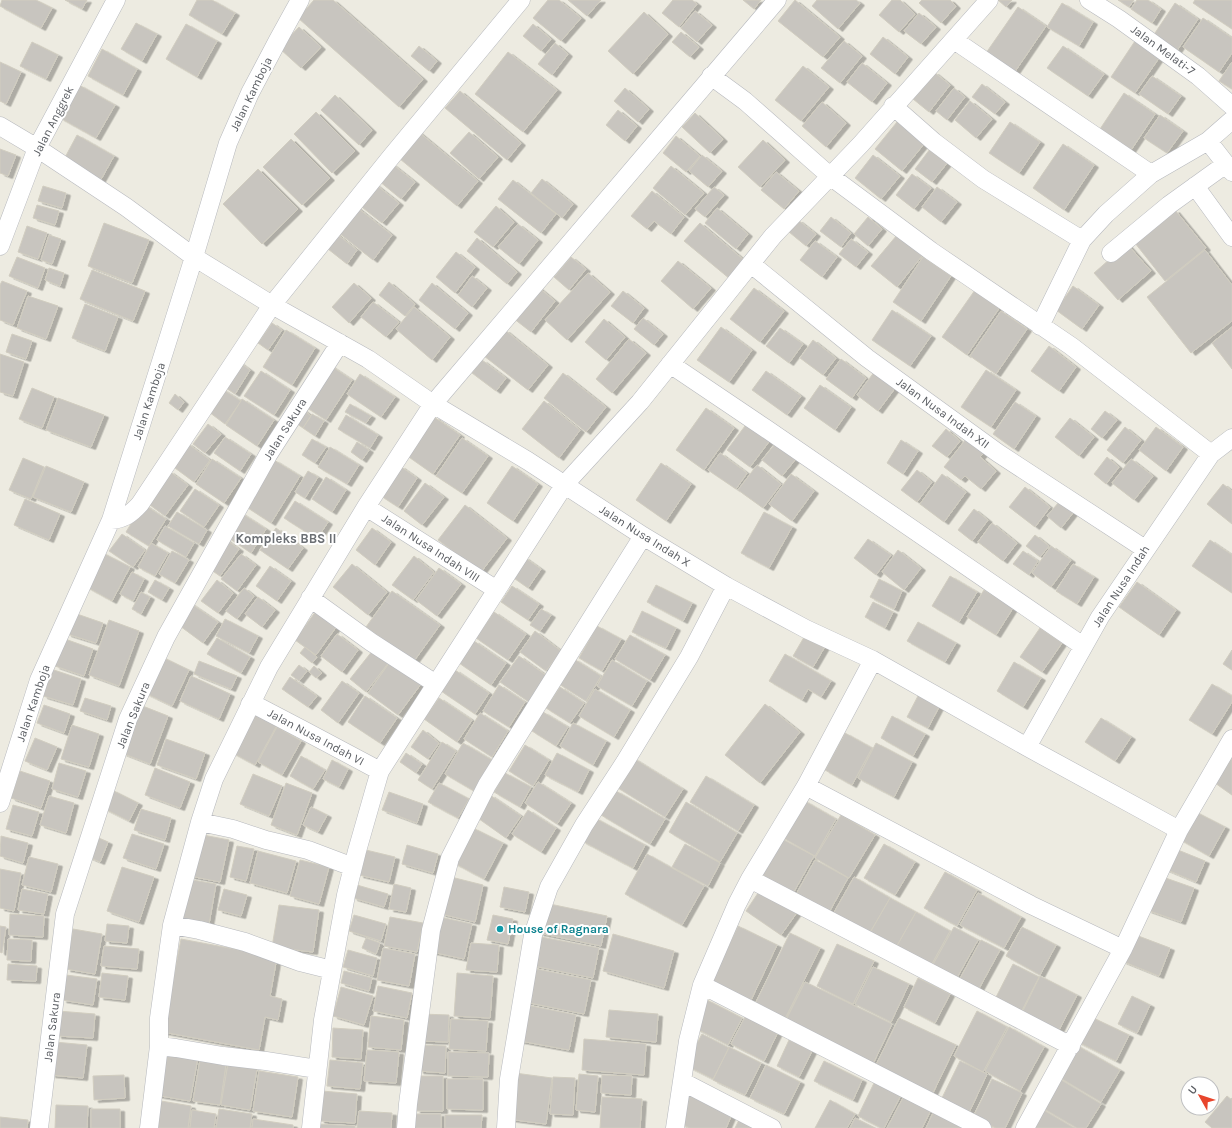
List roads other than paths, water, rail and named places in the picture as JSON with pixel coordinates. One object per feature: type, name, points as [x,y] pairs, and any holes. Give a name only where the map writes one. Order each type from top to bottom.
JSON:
[{"type":"street","name":"Jalan Anggrek","points":[[0,246],[37,148],[116,0]]},
{"type":"street","name":"Jalan Kamboja","points":[[0,803],[39,680],[111,520],[194,257],[228,143],[250,93],[300,0]]},
{"type":"street","points":[[111,520],[120,520],[129,515],[140,504],[272,305],[391,157],[521,0]]},
{"type":"street","points":[[149,1128],[159,1046],[159,1018],[172,925],[200,822],[214,779],[269,667],[366,507],[433,404],[777,0]]},
{"type":"street","points":[[311,1128],[323,1020],[346,894],[380,771],[565,484],[640,402],[773,236],[860,144],[989,0]]},
{"type":"street","name":"Jalan Melati-7","points":[[1089,0],[1119,18],[1198,76],[1232,106]]},
{"type":"street","points":[[954,40],[1151,174]]},
{"type":"street","points":[[711,76],[745,101],[830,176],[931,251],[1071,346],[1211,454]]},
{"type":"street","points":[[893,106],[934,142],[983,179],[1082,240]]},
{"type":"street","points":[[1040,326],[1082,240],[1106,214],[1151,174],[1208,141],[1232,120]]},
{"type":"street","name":"Jalan Nusa Indah X","points":[[0,126],[37,148],[126,207],[194,257],[272,305],[368,359],[433,404],[565,484],[643,536],[726,586],[806,629],[873,660],[1027,747],[1179,830]]},
{"type":"street","points":[[1111,253],[1169,205],[1195,186],[1229,168],[1208,141]]},
{"type":"street","points":[[1195,186],[1232,238]]},
{"type":"street","name":"Jalan Nusa Indah XII","points":[[751,264],[867,358],[998,453],[1145,549]]},
{"type":"street","name":"Jalan Sakura","points":[[39,1128],[65,914],[128,719],[166,637],[268,455],[340,343]]},
{"type":"street","points":[[670,364],[1083,646]]},
{"type":"street","name":"Jalan Nusa Indah","points":[[1027,747],[1100,617],[1145,549],[1211,454],[1232,438]]},
{"type":"street","name":"Jalan Nusa Indah VIII","points":[[366,507],[497,590]]},
{"type":"street","points":[[406,1128],[431,930],[450,858],[487,785],[643,536]]},
{"type":"street","points":[[506,1128],[509,1079],[532,935],[549,887],[584,825],[625,762],[689,657],[726,586]]},
{"type":"street","points":[[310,598],[371,642],[436,684]]},
{"type":"street","points":[[675,1128],[688,1041],[702,985],[737,904],[750,879],[806,786],[873,660]]},
{"type":"street","name":"Jalan Nusa Indah VI","points":[[250,704],[304,730],[380,771]]},
{"type":"street","points":[[1025,1128],[1123,949],[1179,830],[1232,739]]},
{"type":"street","points":[[806,786],[1031,905],[1123,949]]},
{"type":"street","points":[[200,822],[233,829],[266,840],[308,850],[353,867]]},
{"type":"street","points":[[750,879],[1071,1046]]},
{"type":"street","points":[[172,925],[199,930],[245,942],[300,962],[332,970]]},
{"type":"street","points":[[702,985],[982,1128]]},
{"type":"street","points":[[159,1046],[318,1069]]},
{"type":"street","points":[[683,1082],[772,1128]]},
{"type":"place","name":"House of Ragnara","points":[[500,929]]},
{"type":"district","name":"Kompleks BBS II","points":[[286,538]]}]
